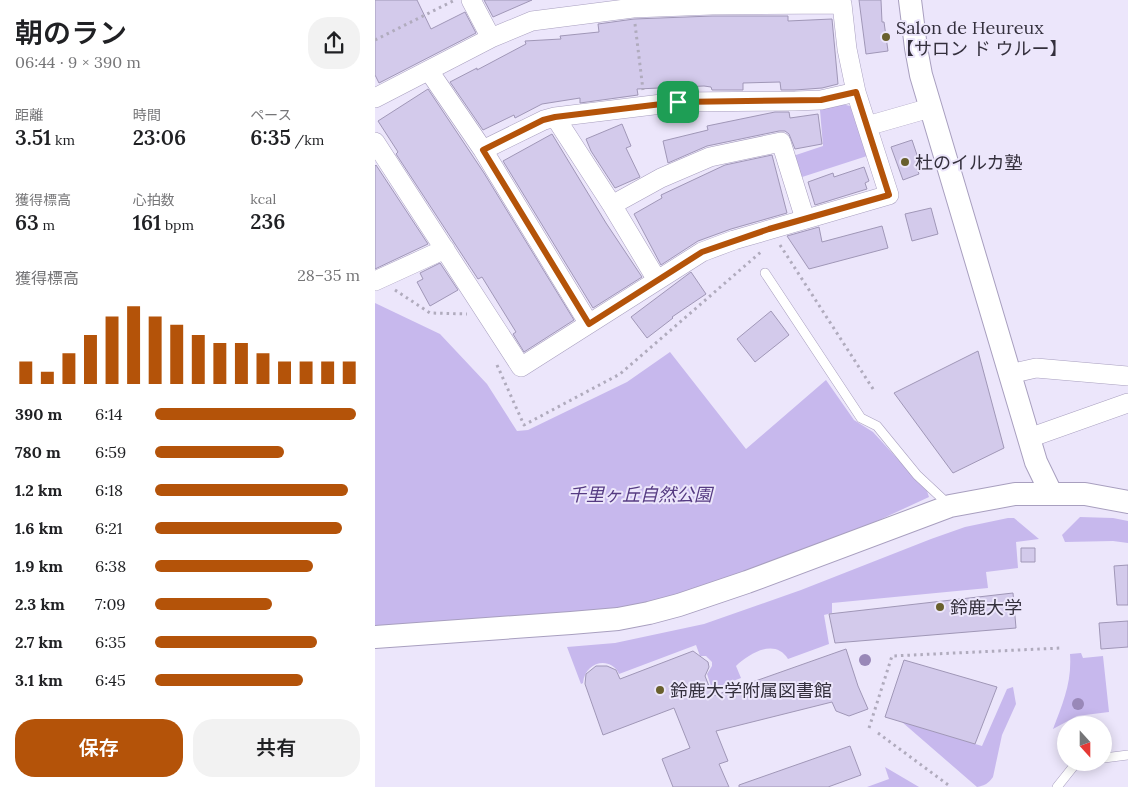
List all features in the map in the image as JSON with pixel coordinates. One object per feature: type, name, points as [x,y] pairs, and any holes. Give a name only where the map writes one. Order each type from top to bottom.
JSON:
[{"type":"street","points":[[471,0],[491,38]]},
{"type":"street","points":[[910,0],[916,48],[930,108],[1036,462],[1051,493]]},
{"type":"street","points":[[375,98],[491,38],[532,21],[633,8],[842,4],[847,49],[856,92],[889,195],[805,219],[773,235],[702,252],[521,367],[375,142]]},
{"type":"street","points":[[429,71],[483,150],[589,324]]},
{"type":"street","points":[[483,150],[543,120],[555,117],[678,102],[821,100],[856,92]]},
{"type":"street","points":[[867,126],[930,108]]},
{"type":"street","points":[[555,117],[612,205],[657,280]]},
{"type":"street","points":[[612,205],[661,178],[710,157],[781,142],[805,219]]},
{"type":"street","points":[[376,281],[445,249]]},
{"type":"street","points":[[1010,374],[1036,368],[1128,376]]},
{"type":"street","points":[[1029,438],[1128,403]]},
{"type":"street","points":[[375,637],[618,619],[649,613],[738,586],[950,506],[1015,494],[1085,494],[1128,502]]},
{"type":"lane","points":[[765,273],[861,418],[877,426],[917,475],[950,506]]},
{"type":"lane","points":[[1113,757],[1128,755]]},
{"type":"lane","points":[[1057,787],[1070,771]]},
{"type":"path","points":[[375,40],[456,0]]},
{"type":"path","points":[[633,8],[644,106]]},
{"type":"path","points":[[493,357],[524,426],[620,374],[762,251],[773,235],[875,392]]},
{"type":"path","points":[[376,281],[403,294],[430,313],[487,316]]},
{"type":"path","points":[[869,728],[892,656],[1061,648]]},
{"type":"path","points":[[877,733],[951,787]]},
{"type":"green space","points":[[842,104],[850,106],[854,111],[867,156],[799,178],[793,156],[823,146],[820,110]]},
{"type":"green space","name":"千里ヶ丘自然公園","points":[[375,303],[440,334],[487,384],[517,431],[528,430],[627,382],[670,352],[746,449],[826,380],[854,420],[873,432],[927,491],[929,497],[849,534],[673,597],[622,609],[375,628]]},
{"type":"green space","points":[[1080,517],[1113,518],[1128,521],[1128,543],[1113,541],[1065,542],[1062,535]]},
{"type":"green space","points":[[1014,518],[1039,539],[1016,542],[1018,568],[986,572],[988,588],[832,603],[832,613],[824,615],[829,644],[788,659],[776,649],[762,650],[748,656],[736,666],[741,678],[712,689],[707,674],[712,666],[712,662],[706,656],[700,656],[696,645],[619,674],[615,668],[605,663],[593,666],[588,670],[581,684],[567,647],[615,643],[704,624],[801,590],[965,527]]},
{"type":"green space","points":[[1081,653],[1083,658],[1103,656],[1109,712],[1077,716],[1058,716],[1070,674],[1070,654]]},
{"type":"green space","points":[[1013,687],[1016,704],[1002,735],[993,777],[982,786],[977,787],[902,722],[982,746],[1007,689]]},
{"type":"green space","points":[[1057,718],[1057,727],[1053,729]]},
{"type":"green space","points":[[885,767],[919,787],[867,787],[889,779]]},
{"type":"building","points":[[375,0],[417,0],[431,29],[465,12],[476,33],[379,83],[375,75]]},
{"type":"building","points":[[484,0],[532,0],[493,17]]},
{"type":"building","points":[[859,0],[881,0],[882,22],[884,22],[888,51],[866,54]]},
{"type":"building","points":[[788,16],[788,21],[832,19],[838,84],[822,88],[795,90],[781,90],[780,82],[743,83],[743,90],[712,90],[711,87],[704,86],[637,89],[638,95],[580,103],[580,98],[542,104],[515,118],[514,115],[483,130],[450,82],[526,44],[525,41],[561,39],[560,36],[599,32],[598,24],[634,19]]},
{"type":"building","points":[[428,89],[484,173],[574,320],[524,352],[513,334],[516,332],[482,277],[478,279],[396,154],[398,152],[378,121]]},
{"type":"building","points":[[775,112],[789,112],[790,118],[818,114],[822,144],[795,149],[789,134],[785,131],[779,131],[707,146],[668,163],[663,141],[708,130],[707,126]]},
{"type":"building","points":[[622,124],[631,146],[626,148],[640,177],[615,188],[591,151],[586,139]]},
{"type":"building","points":[[552,134],[606,223],[642,277],[593,308],[503,161]]},
{"type":"building","name":"杜のイルカ塾","points":[[912,140],[920,164],[916,166],[919,174],[903,180],[891,147]]},
{"type":"building","points":[[772,155],[787,213],[731,229],[698,241],[661,265],[634,214],[662,198],[661,195],[725,165]]},
{"type":"building","points":[[375,166],[428,244],[375,269]]},
{"type":"building","points":[[864,167],[869,181],[865,183],[867,189],[815,205],[808,182],[833,173],[834,177]]},
{"type":"building","points":[[931,208],[938,234],[912,241],[905,214]]},
{"type":"building","points":[[882,226],[888,248],[809,269],[787,236],[819,227],[822,242]]},
{"type":"building","points":[[440,263],[458,290],[430,306],[417,282],[423,279],[420,273]]},
{"type":"building","points":[[691,272],[706,294],[672,317],[647,338],[631,317]]},
{"type":"building","points":[[771,311],[789,335],[755,362],[737,339]]},
{"type":"building","points":[[978,351],[1004,448],[953,473],[894,393]]},
{"type":"building","points":[[1021,548],[1035,548],[1035,562],[1021,562]]},
{"type":"building","points":[[1128,565],[1128,605],[1117,605],[1114,566]]},
{"type":"building","points":[[1013,593],[1016,628],[835,643],[829,614]]},
{"type":"building","points":[[1128,621],[1128,647],[1101,649],[1099,623]]},
{"type":"building","points":[[846,649],[868,709],[849,716],[836,711],[832,702],[716,731],[728,761],[719,764],[729,787],[673,787],[662,759],[690,748],[674,708],[603,735],[585,684],[586,674],[596,666],[607,666],[616,670],[620,679],[693,651],[708,662],[709,667],[705,676],[713,696]]},
{"type":"building","points":[[904,660],[997,687],[975,744],[885,717]]},
{"type":"building","points":[[850,746],[861,775],[828,787],[739,787],[739,785]]},
{"type":"place","name":"Salon de Heureux 【サロン ド ウルー】","points":[[886,37]]},
{"type":"place","name":"杜のイルカ塾","points":[[905,162]]},
{"type":"place","name":"鈴鹿大学","points":[[940,607]]},
{"type":"place","name":"鈴鹿大学附属図書館","points":[[660,690]]},
{"type":"route","points":[[856,92],[889,195],[769,229],[702,252],[589,324],[483,150],[543,120],[555,117],[678,102],[821,100],[856,92]]}]
